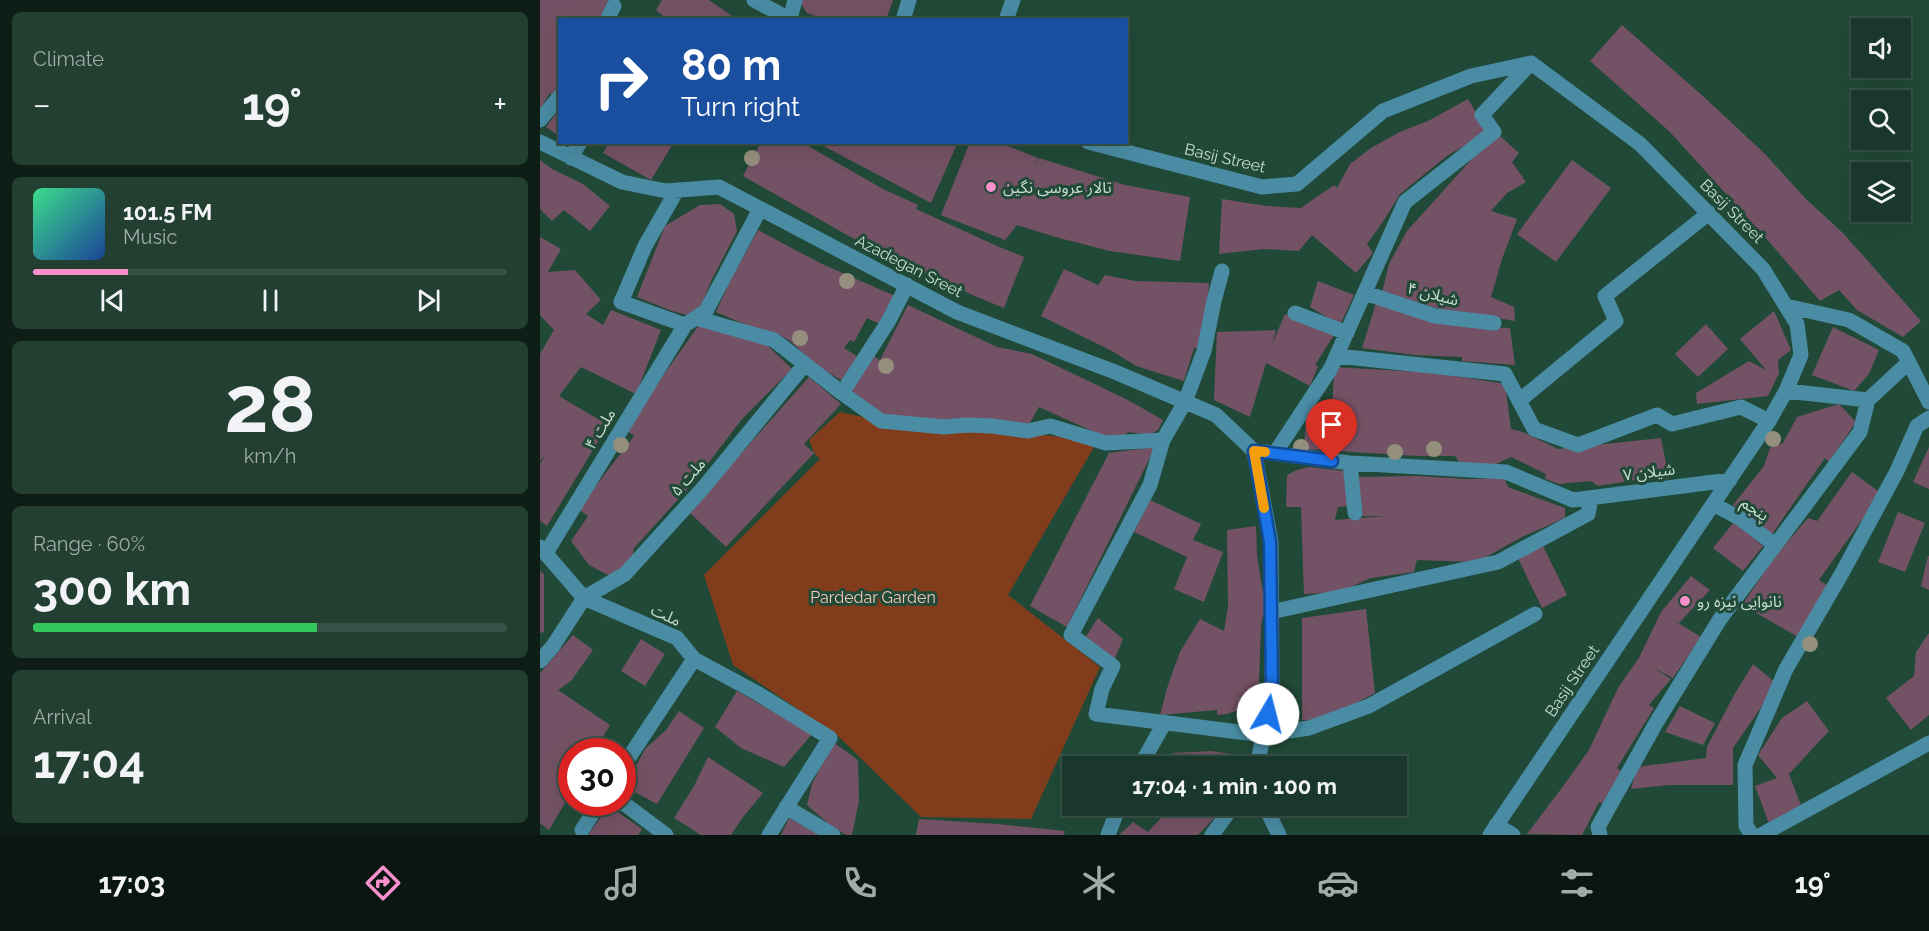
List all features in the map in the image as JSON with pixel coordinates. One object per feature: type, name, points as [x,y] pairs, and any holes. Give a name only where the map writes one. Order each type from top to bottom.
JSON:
[{"type":"street","points":[[754,0],[788,18]]},
{"type":"street","points":[[790,18],[795,0]]},
{"type":"street","points":[[904,18],[909,0]]},
{"type":"street","points":[[1007,18],[1013,0]]},
{"type":"street","points":[[1275,453],[1331,368],[1406,202],[1494,132],[1482,115],[1531,63]]},
{"type":"street","name":"Basij Street","points":[[1096,144],[1262,188],[1297,183],[1383,111],[1471,76],[1531,63],[1640,144],[1763,269],[1797,324],[1801,356],[1769,421],[1493,830]]},
{"type":"street","points":[[540,120],[558,98]]},
{"type":"street","name":"Azadegan Sreet","points":[[540,142],[622,182],[666,191],[719,187],[957,312],[1115,372],[1216,415],[1254,451]]},
{"type":"street","points":[[571,158],[579,144]]},
{"type":"street","points":[[677,190],[645,246],[621,302],[774,340],[881,421],[944,427],[992,426],[1028,431],[1050,426],[1106,443],[1162,440]]},
{"type":"street","name":"ملت ۴","points":[[543,550],[691,321],[706,311],[760,209]]},
{"type":"street","points":[[1519,401],[1616,321],[1605,296],[1709,213]]},
{"type":"street","points":[[1222,271],[1204,351],[1185,402],[1162,440],[1150,485],[1071,635],[1113,666],[1102,689],[1096,714],[1263,735],[1309,728],[1369,706],[1535,614]]},
{"type":"street","points":[[842,393],[888,322],[907,285]]},
{"type":"street","name":"شیلان ۴","points":[[1365,293],[1435,316],[1494,323]]},
{"type":"street","points":[[1786,306],[1849,320],[1906,357],[1929,402]]},
{"type":"street","points":[[1294,314],[1347,333]]},
{"type":"street","points":[[1336,356],[1505,374],[1534,429],[1578,445],[1657,415],[1672,424],[1741,407],[1769,421]]},
{"type":"street","points":[[1599,835],[1598,827],[1656,723],[1720,619],[1860,432],[1868,400],[1906,357]]},
{"type":"street","name":"ملت ۵","points":[[584,597],[625,574],[704,487],[805,364]]},
{"type":"street","points":[[1785,391],[1868,400]]},
{"type":"street","points":[[1752,835],[1746,826],[1745,765],[1786,669],[1842,573],[1891,481],[1917,426],[1929,418]]},
{"type":"street","points":[[1259,756],[1272,693],[1270,542],[1254,451],[1350,463],[1355,513]]},
{"type":"street","name":"شیلان ۷","points":[[1350,463],[1506,472],[1573,500],[1730,480]]},
{"type":"street","points":[[1271,612],[1498,562],[1588,514],[1591,498]]},
{"type":"street","name":"پنجم","points":[[1713,504],[1741,519],[1775,545]]},
{"type":"street","points":[[540,661],[553,646],[584,597],[543,550]]},
{"type":"street","name":"ملت","points":[[584,597],[677,638],[694,659],[757,693],[830,738],[786,807]]},
{"type":"street","points":[[636,747],[694,659]]},
{"type":"street","points":[[1146,756],[1165,722]]},
{"type":"street","points":[[1761,835],[1929,743]]},
{"type":"street","points":[[769,835],[786,807],[833,835]]},
{"type":"street","points":[[636,812],[666,835]]},
{"type":"street","points":[[582,830],[591,816]]},
{"type":"street","points":[[1108,835],[1115,816]]},
{"type":"street","points":[[1212,835],[1226,816]]},
{"type":"street","points":[[1270,816],[1279,835]]},
{"type":"street","points":[[1493,830],[1513,835]]},
{"type":"green space","name":"Pardedar Garden","points":[[840,412],[881,421],[1098,440],[1008,595],[1100,667],[1031,819],[921,817],[839,737],[733,665],[704,575],[820,459],[814,453],[809,440]]},
{"type":"building","points":[[540,0],[613,0],[603,18],[558,18],[558,92],[555,97],[550,93],[540,109]]},
{"type":"building","points":[[662,0],[709,0],[735,18],[666,18],[656,10]]},
{"type":"building","points":[[803,0],[893,0],[887,18],[821,18],[807,13],[801,4]]},
{"type":"building","points":[[1622,25],[1765,154],[1806,199],[1843,233],[1921,321],[1903,337],[1857,310],[1839,290],[1820,301],[1670,132],[1590,61]]},
{"type":"building","points":[[1468,99],[1488,133],[1448,155],[1400,194],[1367,244],[1373,253],[1356,273],[1312,235],[1299,251],[1264,249],[1219,254],[1222,199],[1266,206],[1301,208],[1334,185],[1337,188],[1350,164],[1371,148]]},
{"type":"building","points":[[558,111],[558,136],[546,127]]},
{"type":"building","points":[[1499,135],[1519,153],[1512,162],[1526,182],[1507,193],[1491,211],[1517,219],[1491,297],[1514,307],[1515,321],[1453,313],[1382,292],[1389,264],[1407,231],[1471,160]]},
{"type":"building","points":[[608,144],[673,144],[651,180],[603,153]]},
{"type":"building","points":[[760,144],[804,144],[883,189],[918,205],[916,209],[1024,257],[1004,308],[870,248],[743,176]]},
{"type":"building","points":[[820,144],[957,144],[931,203]]},
{"type":"building","points":[[969,144],[1003,144],[1038,158],[1036,165],[1039,158],[1125,185],[1190,197],[1180,261],[1110,251],[1017,225],[1005,240],[941,215]]},
{"type":"building","points":[[540,160],[552,169],[583,184],[610,206],[590,231],[564,210],[552,221],[540,209]]},
{"type":"building","points":[[1572,160],[1611,188],[1556,262],[1517,234]]},
{"type":"building","points":[[720,204],[734,214],[737,231],[712,279],[699,311],[691,316],[637,297],[665,226],[700,205]]},
{"type":"building","points":[[758,230],[822,264],[895,296],[882,325],[867,318],[854,342],[850,340],[844,348],[858,357],[843,381],[817,366],[790,341],[780,335],[756,329],[716,312]]},
{"type":"building","points":[[540,237],[561,249],[548,272],[575,270],[601,300],[586,314],[603,325],[611,310],[661,330],[636,394],[581,367],[559,396],[608,425],[547,526],[540,521],[540,464],[545,455],[540,461],[540,354],[554,330],[540,315]]},
{"type":"building","points":[[1064,269],[1098,285],[1105,275],[1135,281],[1209,283],[1207,312],[1198,349],[1194,348],[1184,381],[1136,366],[1112,351],[1041,316]]},
{"type":"building","points":[[1318,281],[1354,295],[1340,325],[1310,307]]},
{"type":"building","points":[[1376,303],[1465,326],[1510,328],[1515,365],[1462,361],[1462,357],[1414,355],[1362,348]]},
{"type":"building","points":[[908,305],[997,347],[1032,354],[1128,400],[1163,420],[1158,430],[1149,435],[1128,432],[1123,438],[1110,439],[1039,407],[1027,428],[997,419],[955,422],[881,414],[844,391],[869,353],[880,360]]},
{"type":"building","points":[[1774,311],[1791,350],[1778,360],[1779,373],[1768,396],[1697,404],[1696,393],[1749,361],[1766,370],[1740,339]]},
{"type":"building","points":[[1285,314],[1334,335],[1315,365],[1318,366],[1310,386],[1266,363],[1250,417],[1214,400],[1217,332],[1276,330],[1272,344]]},
{"type":"building","points":[[1706,324],[1728,349],[1698,377],[1675,354]]},
{"type":"building","points":[[699,325],[766,344],[792,369],[742,419],[693,483],[634,548],[632,558],[625,567],[610,576],[589,565],[571,541],[588,516],[578,509],[634,436],[625,429]]},
{"type":"building","points":[[1833,327],[1879,350],[1869,374],[1854,391],[1812,375]]},
{"type":"building","points":[[1334,367],[1436,373],[1505,384],[1511,429],[1523,432],[1558,449],[1661,438],[1669,479],[1636,480],[1598,486],[1591,481],[1559,484],[1545,479],[1546,474],[1511,457],[1496,464],[1461,465],[1455,456],[1304,449],[1306,416],[1332,417]]},
{"type":"building","points":[[809,377],[841,404],[804,444],[814,453],[726,547],[689,512]]},
{"type":"building","points":[[1839,404],[1856,422],[1829,462],[1825,458],[1770,537],[1733,505],[1764,466],[1770,448],[1783,443],[1797,417]]},
{"type":"building","points":[[1155,447],[1067,627],[1030,606],[1109,453]]},
{"type":"building","points":[[1929,447],[1929,489],[1913,482]]},
{"type":"building","points":[[1309,467],[1345,471],[1351,506],[1338,507],[1335,520],[1385,516],[1362,516],[1357,477],[1416,476],[1468,479],[1504,478],[1508,487],[1565,508],[1565,518],[1522,537],[1477,562],[1417,560],[1414,572],[1371,578],[1339,592],[1304,594],[1301,507],[1286,507],[1287,475]]},
{"type":"building","points":[[1852,472],[1881,493],[1819,580],[1833,589],[1800,638],[1742,605],[1776,555],[1808,518],[1817,521]]},
{"type":"building","points":[[1150,500],[1201,524],[1193,540],[1223,552],[1204,602],[1174,589],[1187,557],[1134,532]]},
{"type":"building","points":[[1898,512],[1925,523],[1905,572],[1878,562]]},
{"type":"building","points":[[1734,522],[1763,546],[1743,571],[1713,548]]},
{"type":"building","points":[[1256,526],[1257,556],[1265,604],[1261,626],[1259,683],[1254,702],[1245,708],[1227,714],[1217,715],[1217,710],[1160,715],[1180,652],[1200,619],[1224,631],[1228,606],[1227,530]]},
{"type":"building","points":[[1540,540],[1567,595],[1542,608],[1515,552]]},
{"type":"building","points":[[1929,556],[1929,590],[1921,586]]},
{"type":"building","points":[[540,571],[544,574],[544,632],[540,633]]},
{"type":"building","points":[[1691,576],[1710,590],[1679,623],[1670,618],[1701,637],[1673,678],[1652,667],[1671,679],[1649,705],[1654,708],[1617,768],[1621,771],[1604,804],[1599,802],[1582,835],[1527,834],[1589,750],[1619,686],[1639,658],[1661,612]]},
{"type":"building","points":[[1366,609],[1375,693],[1341,711],[1313,721],[1302,720],[1302,618]]},
{"type":"building","points":[[1098,618],[1123,639],[1114,660],[1085,638]]},
{"type":"building","points":[[1929,633],[1929,715],[1911,730],[1886,698],[1914,676],[1916,652]]},
{"type":"building","points":[[573,635],[593,650],[571,681],[558,690],[610,725],[602,738],[558,738],[558,815],[549,830],[540,823],[540,673]]},
{"type":"building","points":[[641,639],[665,654],[645,686],[621,671]]},
{"type":"building","points":[[1753,664],[1777,684],[1733,748],[1733,785],[1668,785],[1631,789],[1637,767],[1706,758],[1707,747]]},
{"type":"building","points":[[737,691],[812,734],[784,767],[741,748],[715,727]]},
{"type":"building","points":[[1807,701],[1829,731],[1789,774],[1805,816],[1771,829],[1755,786],[1777,778],[1758,755],[1782,718]]},
{"type":"building","points":[[1680,706],[1715,723],[1703,745],[1665,732]]},
{"type":"building","points":[[679,711],[704,728],[657,804],[636,793],[636,766],[645,749],[666,730]]},
{"type":"building","points":[[833,742],[858,760],[859,801],[852,835],[846,835],[829,824],[807,805],[812,784]]},
{"type":"building","points":[[1211,751],[1246,756],[1171,756],[1173,753]]},
{"type":"building","points":[[708,757],[763,793],[731,835],[701,835],[674,818],[694,786]]},
{"type":"building","points":[[602,816],[623,816],[642,829],[638,835],[588,835]]},
{"type":"building","points":[[1163,816],[1216,816],[1198,835],[1119,835],[1133,822],[1148,832]]},
{"type":"building","points":[[789,818],[819,835],[781,835]]},
{"type":"building","points":[[919,819],[1065,831],[1064,835],[916,835]]},
{"type":"slow traffic","points":[[1264,508],[1254,451],[1265,452]]},
{"type":"place","name":"تالار عروسی نگین","points":[[991,187]]},
{"type":"place","name":"نانوایی نیزه رو","points":[[1685,601]]},
{"type":"route","points":[[1268,714],[1272,693],[1270,542],[1254,451],[1332,461]]}]
